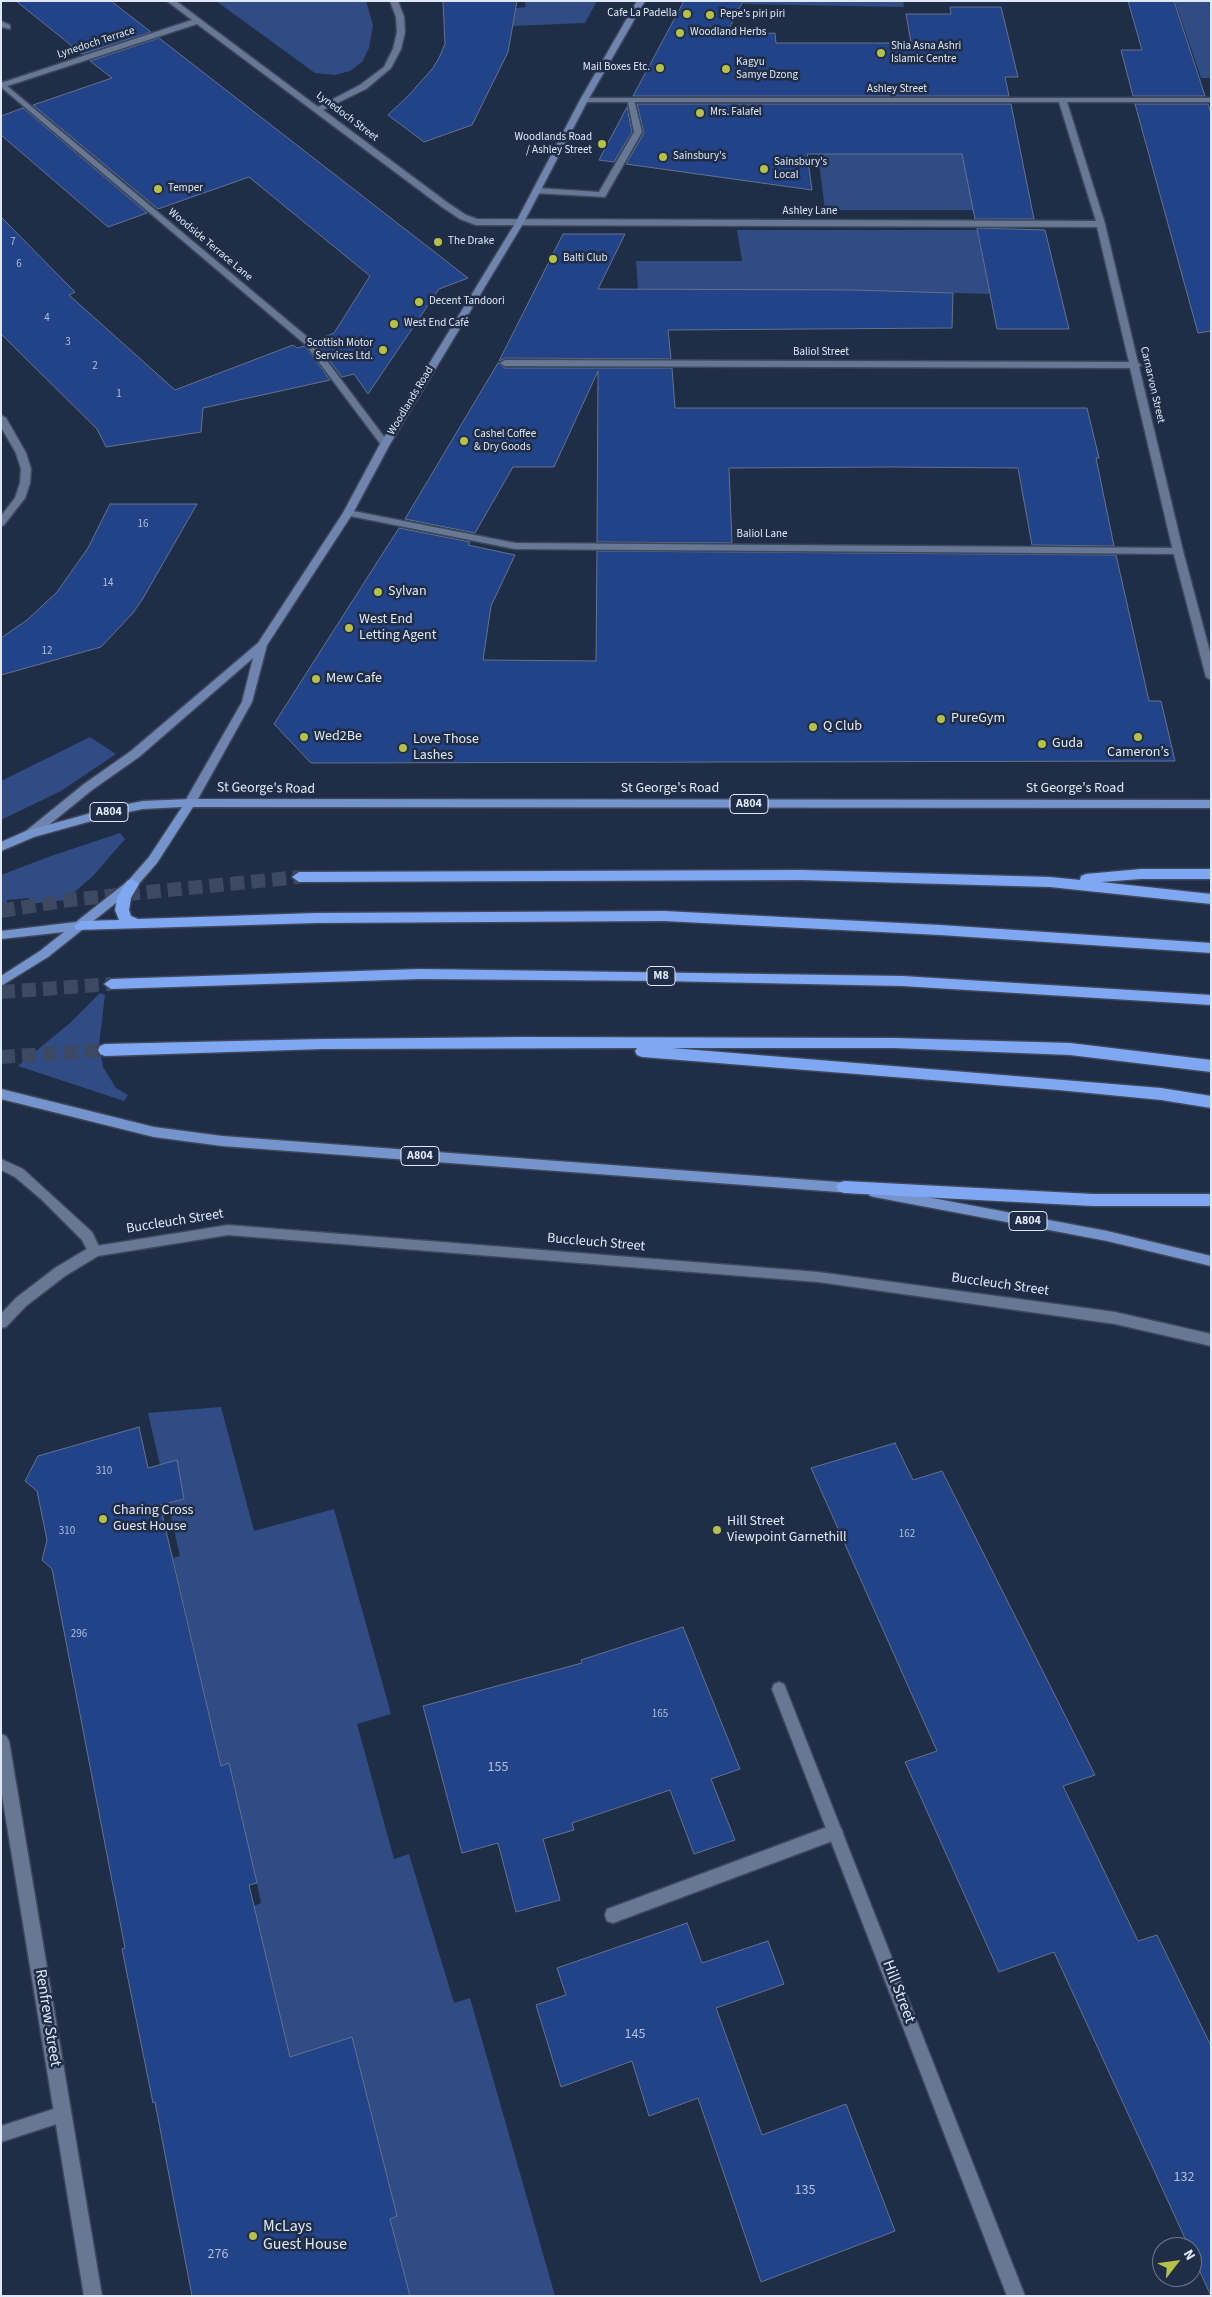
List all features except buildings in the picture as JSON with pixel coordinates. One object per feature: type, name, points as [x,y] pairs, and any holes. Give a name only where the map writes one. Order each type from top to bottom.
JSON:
[{"type":"highway","points":[[1050,882],[1141,874],[1211,874]]},
{"type":"highway","points":[[299,877],[802,875],[1050,882],[1211,899]]},
{"type":"highway","points":[[132,884],[124,898],[122,910],[126,919],[136,924]]},
{"type":"highway","points":[[81,926],[456,916],[664,916],[940,930],[1211,948]]},
{"type":"highway","name":"M8","points":[[112,984],[420,974],[662,976],[902,981],[1211,1000]]},
{"type":"highway","points":[[523,1042],[1058,1084],[1161,1094],[1211,1102]]},
{"type":"highway","points":[[105,1050],[323,1044],[523,1042],[884,1043],[1070,1049],[1211,1066]]},
{"type":"highway","points":[[844,1187],[1093,1200],[1211,1200]]},
{"type":"main road","name":"St George's Road","points":[[1,847],[30,834],[113,811],[142,805],[190,803],[1211,804]]},
{"type":"main road","points":[[1,982],[44,954],[132,884],[153,860],[190,803]]},
{"type":"main road","points":[[1,935],[81,926]]},
{"type":"main road","name":"A804","points":[[1,1094],[154,1132],[222,1141],[844,1187],[1107,1236],[1211,1261]]},
{"type":"street","name":"Lynedoch Street","points":[[171,1],[463,217],[476,222],[520,222]]},
{"type":"street","points":[[318,110],[363,87],[387,68],[397,49],[401,32],[400,17],[394,1]]},
{"type":"street","name":"Woodlands Road","points":[[190,803],[247,702],[262,645],[348,513],[385,444],[520,222],[584,100],[640,1]]},
{"type":"street","name":"Lynedoch Terrace","points":[[2,85],[198,21]]},
{"type":"street","name":"Woodside Terrace Lane","points":[[2,85],[309,344],[385,444]]},
{"type":"street","name":"Ashley Street","points":[[584,100],[1211,100]]},
{"type":"street","points":[[537,191],[602,195],[638,132],[630,100]]},
{"type":"street","name":"Carnarvon Street","points":[[1063,101],[1101,224],[1136,366],[1178,551],[1211,676]]},
{"type":"street","name":"Ashley Lane","points":[[520,222],[1101,224]]},
{"type":"street","name":"Baliol Street","points":[[505,363],[1136,366]]},
{"type":"street","points":[[1,418],[21,453],[26,469],[25,483],[20,498],[1,523]]},
{"type":"street","name":"Baliol Lane","points":[[348,513],[514,546],[1178,551]]},
{"type":"street","name":"A804","points":[[30,834],[88,787],[135,754],[262,645]]},
{"type":"street","points":[[1,1164],[19,1173],[45,1195],[87,1236],[95,1251]]},
{"type":"street","name":"Buccleuch Street","points":[[1,1323],[21,1302],[60,1272],[95,1251],[238,1230],[818,1277],[1114,1318],[1211,1340]]},
{"type":"street","name":"Hill Street","points":[[779,1689],[1016,2296]]},
{"type":"street","name":"Renfrew Street","points":[[1,1741],[93,2296]]},
{"type":"street","points":[[613,1915],[835,1832]]},
{"type":"street","points":[[1,2134],[63,2114]]},
{"type":"shaded area","points":[[216,1],[366,1],[373,25],[369,48],[362,62],[350,71],[335,75],[315,73]]},
{"type":"shaded area","points":[[524,1],[597,1],[585,23],[511,26],[509,9],[526,7]]},
{"type":"shaded area","points":[[743,1],[903,1],[904,7],[742,4]]},
{"type":"shaded area","points":[[1175,1],[1211,1],[1211,78],[1201,78]]},
{"type":"shaded area","points":[[818,154],[962,154],[974,210],[825,210]]},
{"type":"shaded area","points":[[737,230],[977,230],[990,294],[853,290],[638,289],[636,261],[742,261]]},
{"type":"shaded area","points":[[90,737],[116,754],[61,791],[1,820],[1,781]]},
{"type":"shaded area","points":[[120,833],[125,839],[93,876],[65,900],[29,904],[29,898],[7,900],[7,906],[1,907],[1,875]]},
{"type":"shaded area","points":[[100,993],[105,995],[99,1045],[103,1067],[116,1088],[128,1095],[124,1101],[18,1066],[70,1023]]},
{"type":"shaded area","points":[[221,1407],[254,1531],[334,1509],[391,1714],[357,1724],[394,1859],[409,1854],[454,2003],[470,1998],[555,2296],[410,2296],[390,2219],[397,2216],[352,2037],[290,2057],[254,1906],[261,1903],[257,1883],[229,1764],[221,1766],[173,1558],[180,1556],[168,1503],[184,1499],[160,1465],[148,1413]]},
{"type":"tunnel","points":[[1,911],[69,900],[299,877]]},
{"type":"tunnel","points":[[1,992],[111,984]]},
{"type":"tunnel","points":[[1,1057],[105,1050]]},
{"type":"place","name":"Cafe La Padella","points":[[687,14]]},
{"type":"place","name":"Pepe's piri piri","points":[[710,15]]},
{"type":"place","name":"Woodland Herbs","points":[[680,33]]},
{"type":"place","name":"Shia Asna Ashri Islamic Centre","points":[[881,53]]},
{"type":"place","name":"Mail Boxes Etc.","points":[[660,68]]},
{"type":"place","name":"Kagyu Samye Dzong","points":[[726,69]]},
{"type":"place","name":"Mrs. Falafel","points":[[700,113]]},
{"type":"place","name":"Woodlands Road / Ashley Street","points":[[602,144]]},
{"type":"place","name":"Sainsbury's","points":[[663,157]]},
{"type":"place","name":"Sainsbury's Local","points":[[764,169]]},
{"type":"place","name":"Temper","points":[[158,189]]},
{"type":"place","name":"The Drake","points":[[438,242]]},
{"type":"place","name":"Balti Club","points":[[553,259]]},
{"type":"place","name":"Decent Tandoori","points":[[419,302]]},
{"type":"place","name":"West End Café","points":[[394,324]]},
{"type":"place","name":"Scottish Motor Services Ltd.","points":[[383,350]]},
{"type":"place","name":"Cashel Coffee & Dry Goods","points":[[464,441]]},
{"type":"place","name":"Sylvan","points":[[378,592]]},
{"type":"place","name":"West End Letting Agent","points":[[349,628]]},
{"type":"place","name":"Mew Cafe","points":[[316,679]]},
{"type":"place","name":"PureGym","points":[[941,719]]},
{"type":"place","name":"Q Club","points":[[813,727]]},
{"type":"place","name":"Wed2Be","points":[[304,737]]},
{"type":"place","name":"Cameron’s","points":[[1138,737]]},
{"type":"place","name":"Guda","points":[[1042,744]]},
{"type":"place","name":"Love Those Lashes","points":[[403,748]]},
{"type":"place","name":"Charing Cross Guest House","points":[[103,1519]]},
{"type":"place","name":"Hill Street Viewpoint Garnethill","points":[[717,1530]]},
{"type":"place","name":"McLays Guest House","points":[[253,2236]]}]
